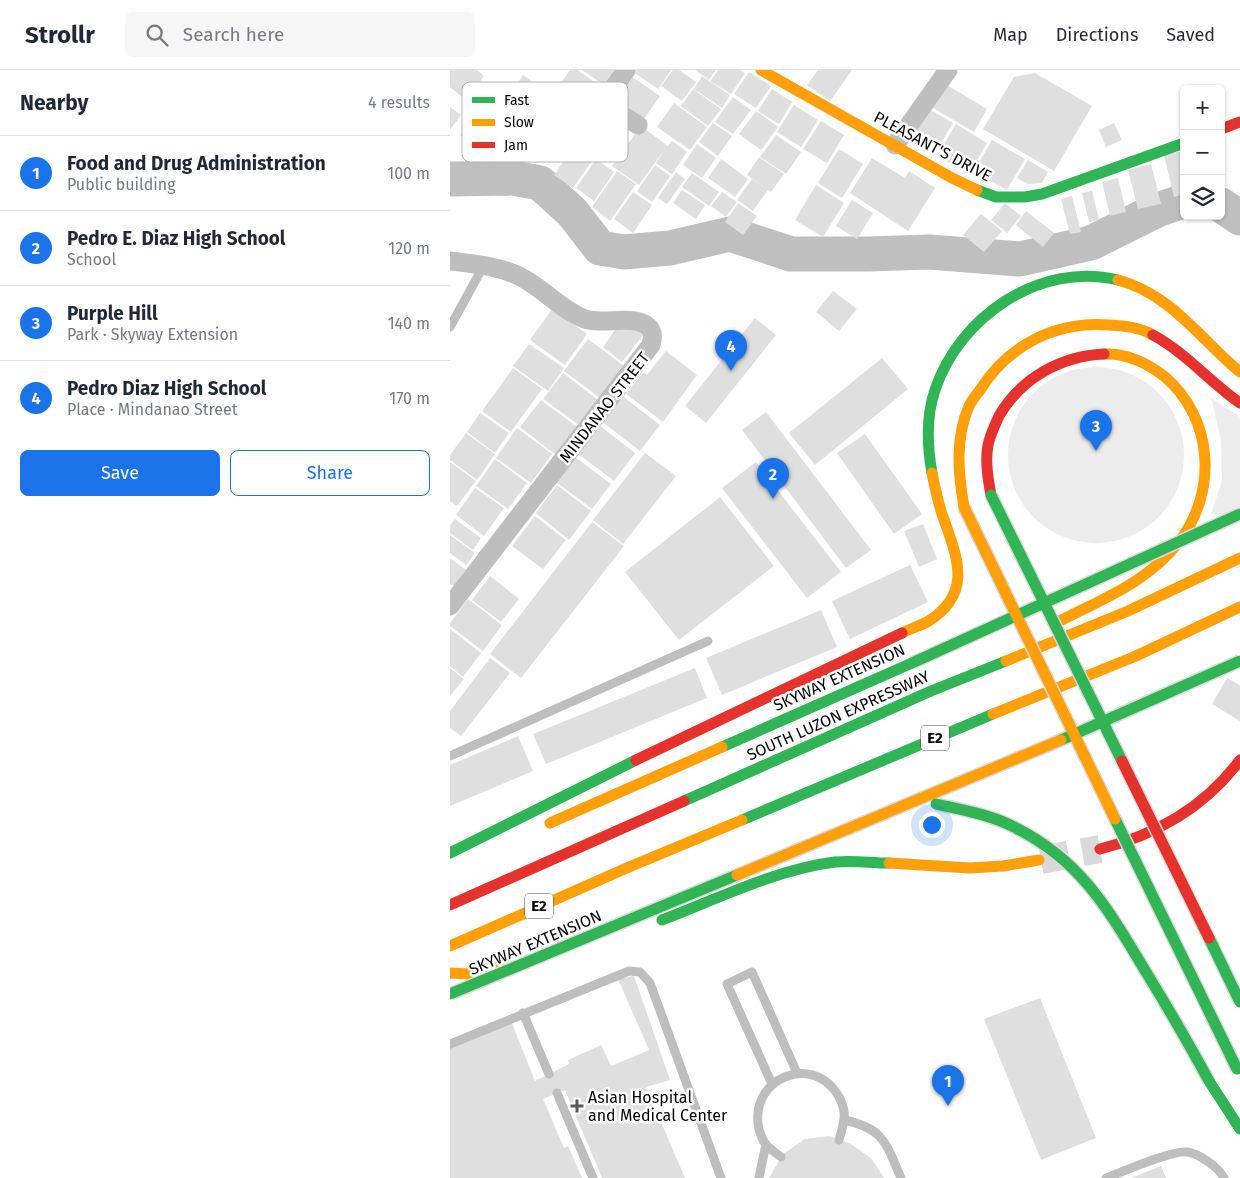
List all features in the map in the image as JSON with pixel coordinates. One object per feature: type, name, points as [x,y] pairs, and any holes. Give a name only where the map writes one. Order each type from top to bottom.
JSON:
[{"type":"main road","name":"PLEASANT'S DRIVE","points":[[761,70],[977,190],[996,197],[1012,198],[1042,194],[1180,144]]},
{"type":"main road","points":[[1225,128],[1240,122]]},
{"type":"main road","points":[[450,853],[629,763],[926,622],[944,610],[953,597],[958,581],[958,562],[941,509],[931,466],[928,431],[932,394],[946,361],[968,331],[999,304],[1032,287],[1071,276],[1102,277],[1131,284],[1158,297],[1240,372]]},
{"type":"main road","points":[[1239,1071],[964,507],[959,484],[958,460],[961,432],[969,406],[985,381],[1002,360],[1048,333],[1072,326],[1097,323],[1132,326],[1154,335],[1180,352],[1224,393],[1240,402]]},
{"type":"main road","points":[[931,691],[1041,632],[1142,577],[1162,561],[1181,540],[1194,520],[1202,500],[1206,480],[1207,454],[1199,425],[1190,405],[1173,384],[1156,371],[1136,359],[1112,354],[1092,354],[1068,360],[1048,369],[1023,386],[1001,415],[989,439],[988,476],[991,495],[1240,1002]]},
{"type":"main road","name":"SKYWAY EXTENSION","points":[[538,829],[912,663],[1240,514]]},
{"type":"main road","name":"SOUTH LUZON EXPRESSWAY","points":[[450,904],[931,691],[1128,611],[1240,558]]},
{"type":"main road","name":"E2","points":[[450,946],[629,867],[946,733],[1136,656],[1240,607]]},
{"type":"main road","name":"SKYWAY EXTENSION","points":[[450,994],[1038,750],[1240,661]]},
{"type":"main road","points":[[1100,849],[1138,838],[1173,820],[1203,801],[1240,760]]},
{"type":"main road","points":[[450,973],[469,974],[536,952],[847,821],[888,807],[936,804],[977,814],[1015,827],[1048,847],[1079,873],[1107,908],[1188,1041],[1209,1081],[1240,1129]]},
{"type":"main road","points":[[649,925],[762,881],[798,870],[836,862],[906,863],[970,868],[1003,866],[1039,860]]},
{"type":"main road","points":[[450,1006],[550,965]]},
{"type":"street","points":[[618,82],[626,70]]},
{"type":"street","points":[[895,145],[948,70]]},
{"type":"street","points":[[628,119],[638,125]]},
{"type":"street","name":"MINDANAO STREET","points":[[450,261],[484,265],[521,277],[573,313],[587,320],[637,322],[646,325],[652,330],[653,338],[650,346],[450,606]]},
{"type":"lane","points":[[450,326],[484,265]]},
{"type":"lane","points":[[450,756],[708,641]]},
{"type":"lane","points":[[450,1044],[629,971],[640,972],[650,983],[721,1178]]},
{"type":"lane","points":[[772,1084],[727,984],[752,972],[797,1073]]},
{"type":"lane","points":[[523,1013],[549,1074]]},
{"type":"lane","points":[[781,1157],[766,1144],[759,1132],[757,1113],[763,1095],[772,1084],[785,1076],[797,1073],[817,1076],[831,1085],[842,1102],[845,1120],[839,1140]]},
{"type":"lane","points":[[557,1093],[593,1178]]},
{"type":"lane","points":[[845,1120],[863,1124],[880,1136],[901,1178]]},
{"type":"lane","points":[[759,1178],[766,1144]]},
{"type":"lane","points":[[1106,1178],[1167,1155],[1187,1152],[1206,1160],[1221,1172],[1224,1178]]},
{"type":"shaded area","points":[[1096,367],[1130,374],[1152,387],[1164,399],[1177,421],[1184,455],[1177,489],[1164,511],[1152,523],[1130,536],[1096,543],[1062,536],[1040,523],[1028,511],[1015,489],[1008,455],[1015,421],[1028,399],[1040,387],[1062,374]]},
{"type":"shaded area","points":[[1211,398],[1240,417],[1240,514],[1211,514],[1222,480],[1221,440]]},
{"type":"building","points":[[450,70],[477,70],[484,76],[480,82],[462,82],[462,97],[450,87]]},
{"type":"building","points":[[570,70],[577,70],[595,82],[562,82]]},
{"type":"building","points":[[582,70],[622,70],[613,82],[599,82]]},
{"type":"building","points":[[630,70],[671,70],[658,89]]},
{"type":"building","points":[[673,70],[679,70],[696,82],[682,101],[661,86]]},
{"type":"building","points":[[695,70],[716,70],[709,80]]},
{"type":"building","points":[[718,70],[740,70],[745,73],[731,94],[710,81]]},
{"type":"building","points":[[818,70],[852,70],[830,101],[807,85]]},
{"type":"building","points":[[749,72],[771,86],[756,108],[734,94]]},
{"type":"building","points":[[1035,73],[1092,106],[1054,171],[983,129],[1014,77]]},
{"type":"building","points":[[628,74],[660,96],[644,119],[628,108],[628,82],[623,82]]},
{"type":"building","points":[[523,75],[533,82],[518,82]]},
{"type":"building","points":[[702,76],[730,95],[722,108],[694,89]]},
{"type":"building","points":[[947,85],[987,109],[974,132],[933,108]]},
{"type":"building","points":[[693,89],[721,109],[708,126],[681,106]]},
{"type":"building","points":[[772,89],[792,102],[779,124],[758,111]]},
{"type":"building","points":[[733,97],[751,110],[733,134],[715,122]]},
{"type":"building","points":[[674,103],[707,127],[690,150],[657,127]]},
{"type":"building","points":[[794,105],[818,120],[801,147],[777,132]]},
{"type":"building","points":[[450,107],[461,115],[450,130]]},
{"type":"building","points":[[925,107],[953,123],[934,155],[906,139]]},
{"type":"building","points":[[756,111],[778,127],[761,150],[739,134]]},
{"type":"building","points":[[821,121],[844,135],[827,163],[803,149]]},
{"type":"building","points":[[713,123],[732,136],[718,156],[699,142]]},
{"type":"building","points":[[1114,123],[1122,140],[1106,147],[1099,130]]},
{"type":"building","points":[[956,124],[987,143],[969,174],[937,156]]},
{"type":"building","points":[[641,126],[668,146],[672,141],[687,152],[672,174],[656,163],[665,149],[639,185],[612,166],[615,162],[628,162],[628,144]]},
{"type":"building","points":[[776,135],[801,152],[786,174],[760,157]]},
{"type":"building","points":[[992,140],[1025,159],[1007,190],[974,171]]},
{"type":"building","points":[[697,144],[716,158],[702,178],[683,165]]},
{"type":"building","points":[[839,149],[863,164],[842,198],[818,183]]},
{"type":"building","points":[[1180,151],[1180,195],[1174,197],[1164,155]]},
{"type":"building","points":[[759,157],[784,174],[771,192],[747,175]]},
{"type":"building","points":[[872,158],[905,178],[909,171],[935,188],[908,231],[850,193]]},
{"type":"building","points":[[721,159],[748,179],[735,197],[708,178]]},
{"type":"building","points":[[1028,160],[1048,172],[1042,183],[1028,184],[1017,178]]},
{"type":"building","points":[[563,162],[591,162],[573,188],[554,175]]},
{"type":"building","points":[[594,162],[600,162],[614,172],[594,201],[576,188]]},
{"type":"building","points":[[1151,164],[1161,204],[1138,209],[1128,170]]},
{"type":"building","points":[[655,165],[670,176],[652,202],[637,191]]},
{"type":"building","points":[[617,171],[636,184],[610,221],[592,207]]},
{"type":"building","points":[[676,172],[685,179],[667,204],[658,198]]},
{"type":"building","points":[[692,173],[719,192],[709,206],[682,187]]},
{"type":"building","points":[[1118,178],[1126,212],[1110,216],[1102,182]]},
{"type":"building","points":[[752,179],[768,190],[753,211],[737,200]]},
{"type":"building","points":[[816,185],[844,203],[823,237],[795,220]]},
{"type":"building","points":[[682,190],[705,205],[696,219],[673,203]]},
{"type":"building","points":[[1092,191],[1099,220],[1089,222],[1082,193]]},
{"type":"building","points":[[633,192],[652,205],[633,233],[614,219]]},
{"type":"building","points":[[722,192],[737,202],[726,217],[711,206]]},
{"type":"building","points":[[1072,196],[1081,232],[1070,234],[1061,199]]},
{"type":"building","points":[[852,200],[873,213],[857,239],[836,226]]},
{"type":"building","points":[[738,203],[757,216],[743,235],[725,222]]},
{"type":"building","points":[[1005,203],[1021,216],[1007,233],[991,220]]},
{"type":"building","points":[[1026,211],[1054,233],[1043,247],[1016,225]]},
{"type":"building","points":[[981,214],[1002,231],[984,252],[963,235]]},
{"type":"building","points":[[833,291],[857,309],[839,331],[816,312]]},
{"type":"building","points":[[552,309],[587,334],[565,365],[530,340]]},
{"type":"building","points":[[755,318],[776,335],[706,423],[685,406]]},
{"type":"building","points":[[633,327],[643,335],[622,362],[603,347],[615,330]]},
{"type":"building","points":[[588,339],[624,366],[600,398],[564,371]]},
{"type":"building","points":[[529,344],[564,368],[548,391],[513,366]]},
{"type":"building","points":[[666,351],[697,375],[663,422],[626,394],[644,372],[647,375]]},
{"type":"building","points":[[882,358],[908,389],[815,465],[789,433]]},
{"type":"building","points":[[513,368],[542,389],[511,432],[482,411]]},
{"type":"building","points":[[563,373],[598,400],[579,425],[543,399]]},
{"type":"building","points":[[621,395],[660,425],[640,451],[601,421]]},
{"type":"building","points":[[541,400],[577,427],[556,455],[520,427]]},
{"type":"building","points":[[766,412],[871,550],[846,568],[742,430]]},
{"type":"building","points":[[480,413],[509,433],[495,453],[467,432]]},
{"type":"building","points":[[599,425],[635,453],[614,481],[577,453]]},
{"type":"building","points":[[517,428],[552,454],[531,483],[496,458]]},
{"type":"building","points":[[466,433],[495,454],[477,480],[450,460],[450,455]]},
{"type":"building","points":[[865,434],[922,514],[894,534],[837,453]]},
{"type":"building","points":[[645,453],[676,476],[623,544],[593,520]]},
{"type":"building","points":[[575,457],[611,484],[592,509],[556,482]]},
{"type":"building","points":[[495,459],[527,483],[508,509],[476,486]]},
{"type":"building","points":[[450,462],[476,481],[457,506],[450,501]]},
{"type":"building","points":[[756,462],[841,572],[807,598],[722,488]]},
{"type":"building","points":[[557,485],[591,511],[569,540],[536,513]]},
{"type":"building","points":[[475,488],[504,508],[484,536],[456,515]]},
{"type":"building","points":[[720,497],[774,566],[679,640],[625,572]]},
{"type":"building","points":[[535,516],[566,540],[543,569],[512,546]]},
{"type":"building","points":[[455,519],[481,538],[473,550],[450,533],[450,526]]},
{"type":"building","points":[[592,522],[624,546],[521,678],[490,654]]},
{"type":"building","points":[[923,524],[937,559],[919,567],[904,531]]},
{"type":"building","points":[[450,535],[475,553],[466,565],[450,553]]},
{"type":"building","points":[[450,558],[466,570],[454,586],[450,584]]},
{"type":"building","points":[[910,565],[928,602],[850,639],[832,601]]},
{"type":"building","points":[[490,576],[519,599],[501,622],[472,600]]},
{"type":"building","points":[[468,599],[502,625],[483,651],[450,626],[450,623]]},
{"type":"building","points":[[821,610],[837,647],[722,695],[706,658]]},
{"type":"building","points":[[450,629],[481,653],[463,677],[450,666]]},
{"type":"building","points":[[490,658],[510,673],[461,736],[450,728],[450,711]]},
{"type":"building","points":[[450,668],[464,679],[450,696]]},
{"type":"building","points":[[695,668],[707,698],[546,764],[533,734]]},
{"type":"building","points":[[1227,678],[1240,685],[1240,721],[1212,704]]},
{"type":"building","points":[[518,736],[533,771],[450,806],[450,765]]},
{"type":"building","points":[[634,976],[670,1080],[646,1087],[685,1178],[602,1178],[565,1090],[543,1099],[564,1148],[568,1146],[582,1178],[450,1178],[450,1048],[512,1023],[535,1081],[569,1064],[568,1060],[601,1045],[611,1066],[649,1050],[618,979]]},
{"type":"building","points":[[1040,998],[1096,1138],[1041,1160],[984,1019]]},
{"type":"building","points":[[829,1136],[851,1144],[872,1159],[884,1178],[769,1178],[783,1154],[805,1139]]},
{"type":"building","points":[[1161,1166],[1166,1178],[1131,1178]]},
{"type":"waterway","points":[[450,179],[513,178],[540,183],[572,212],[600,248],[624,252],[670,248],[730,234],[791,254],[929,252],[1020,259],[1091,243],[1157,210],[1180,202]]},
{"type":"waterway","points":[[1225,208],[1240,218]]},
{"type":"tunnel","points":[[1041,860],[1100,849]]},
{"type":"traffic: fast","points":[[977,190],[996,197],[1025,197],[1042,194],[1180,144]]},
{"type":"traffic: fast","points":[[932,473],[928,431],[930,410],[935,390],[947,364],[963,339],[983,318],[1006,300],[1032,287],[1060,279],[1089,276],[1118,280]]},
{"type":"traffic: fast","points":[[991,495],[1122,761]]},
{"type":"traffic: fast","points":[[912,663],[1240,514]]},
{"type":"traffic: fast","points":[[684,801],[931,691],[1006,661]]},
{"type":"traffic: fast","points":[[1061,740],[1240,661]]},
{"type":"traffic: fast","points":[[722,747],[912,663]]},
{"type":"traffic: fast","points":[[742,820],[993,714]]},
{"type":"traffic: fast","points":[[450,853],[636,760]]},
{"type":"traffic: fast","points":[[936,804],[977,813],[1007,823],[1039,841],[1077,872],[1120,929],[1209,1081]]},
{"type":"traffic: fast","points":[[1115,819],[1237,1069]]},
{"type":"traffic: fast","points":[[662,920],[747,886],[791,871],[835,862],[889,863]]},
{"type":"traffic: fast","points":[[450,994],[737,875]]},
{"type":"traffic: fast","points":[[1209,938],[1240,1002]]},
{"type":"traffic: fast","points":[[1209,1081],[1240,1129]]},
{"type":"traffic: slow","points":[[761,70],[952,178],[977,190]]},
{"type":"traffic: slow","points":[[1118,280],[1137,287],[1169,307],[1240,372]]},
{"type":"traffic: slow","points":[[964,507],[959,469],[961,430],[969,406],[991,374],[1005,360],[1035,339],[1070,327],[1089,325],[1121,326],[1148,332],[1153,335]]},
{"type":"traffic: slow","points":[[1058,622],[1122,589],[1166,557],[1191,523],[1200,502],[1204,479],[1205,456],[1201,434],[1193,413],[1181,393],[1164,376],[1151,367],[1128,357],[1104,354]]},
{"type":"traffic: slow","points":[[902,633],[927,622],[942,611],[951,600],[956,588],[958,575],[957,561],[932,473]]},
{"type":"traffic: slow","points":[[964,507],[1115,819]]},
{"type":"traffic: slow","points":[[1006,661],[1128,611],[1240,558]]},
{"type":"traffic: slow","points":[[993,714],[1136,656],[1240,607]]},
{"type":"traffic: slow","points":[[737,875],[1061,740]]},
{"type":"traffic: slow","points":[[550,823],[722,747]]},
{"type":"traffic: slow","points":[[450,946],[629,867],[742,820]]},
{"type":"traffic: slow","points":[[889,863],[970,868],[1003,866],[1039,860]]},
{"type":"traffic: slow","points":[[450,973],[469,974],[499,964]]},
{"type":"traffic: jam","points":[[1225,128],[1240,122]]},
{"type":"traffic: jam","points":[[1153,335],[1176,350],[1240,403]]},
{"type":"traffic: jam","points":[[991,495],[987,464],[988,445],[999,416],[1008,403],[1031,380],[1058,364],[1073,359],[1104,354]]},
{"type":"traffic: jam","points":[[636,760],[902,633]]},
{"type":"traffic: jam","points":[[1100,849],[1141,836],[1178,817],[1211,792],[1240,760]]},
{"type":"traffic: jam","points":[[1122,761],[1209,938]]},
{"type":"traffic: jam","points":[[450,905],[684,801]]},
{"type":"place","name":"Pedro Diaz High School","points":[[731,371]]},
{"type":"place","name":"Purple Hill","points":[[1096,451]]},
{"type":"place","name":"Pedro E. Diaz High School","points":[[773,499]]},
{"type":"place","name":"Asian Hospital and Medical Center","points":[[577,1106]]},
{"type":"place","name":"Food and Drug Administration","points":[[948,1106]]}]
